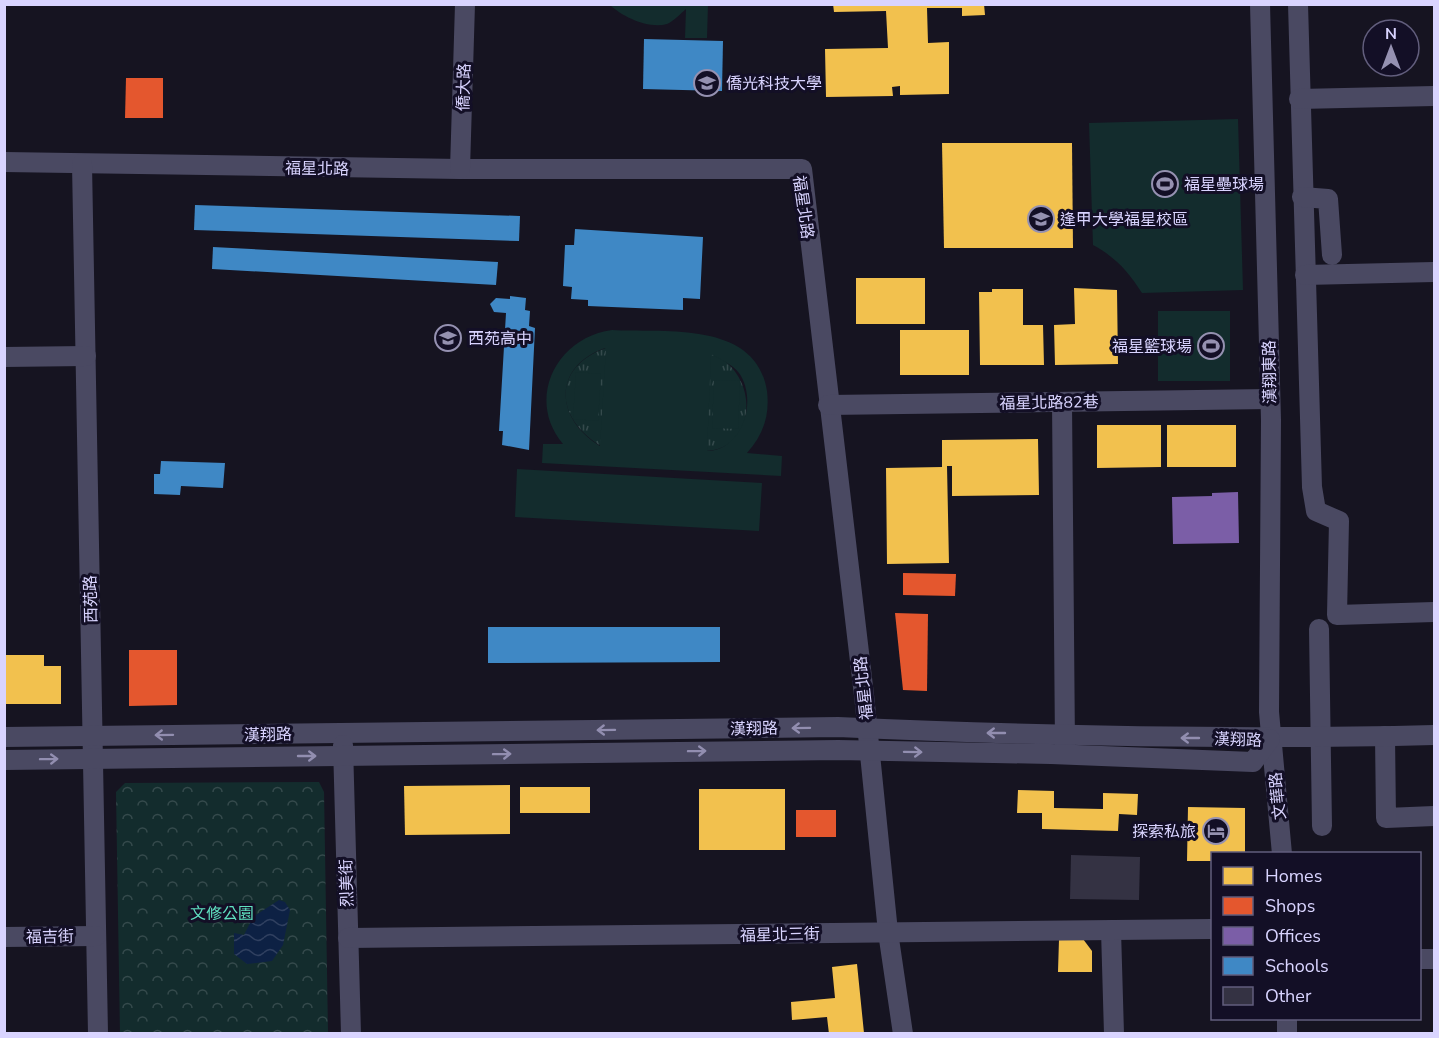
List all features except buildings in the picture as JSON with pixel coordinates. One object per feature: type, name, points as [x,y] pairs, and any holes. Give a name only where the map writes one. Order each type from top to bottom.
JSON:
[{"type":"street","name":"僑大路","points":[[460,169],[465,4]]},
{"type":"street","name":"漢翔東路","points":[[1260,4],[1269,399],[1270,739]]},
{"type":"street","points":[[1298,4],[1312,487],[1316,511],[1339,521],[1337,615],[1434,612]]},
{"type":"street","points":[[1299,99],[1434,96]]},
{"type":"street","name":"福星北路","points":[[4,162],[460,169],[802,169],[870,752],[888,933],[903,1034]]},
{"type":"street","name":"西苑路","points":[[82,164],[98,1034]]},
{"type":"street","points":[[1302,197],[1328,199],[1332,255]]},
{"type":"street","points":[[1305,275],[1434,272]]},
{"type":"street","points":[[4,357],[86,356]]},
{"type":"street","name":"福星北路82巷","points":[[828,405],[1269,399]]},
{"type":"street","points":[[1062,402],[1065,755]]},
{"type":"street","points":[[1319,629],[1322,826]]},
{"type":"street","name":"漢翔路","points":[[4,737],[867,728],[925,733],[1270,739]]},
{"type":"street","name":"烈美街","points":[[344,733],[351,1034]]},
{"type":"street","points":[[1270,739],[1434,735]]},
{"type":"street","points":[[1385,736],[1386,818],[1434,816]]},
{"type":"street","name":"漢翔路","points":[[4,760],[830,750],[1253,762],[1270,739]]},
{"type":"street","name":"文華路","points":[[1270,739],[1282,852]]},
{"type":"street","name":"福星北三街","points":[[348,938],[1211,929]]},
{"type":"street","points":[[1111,930],[1114,1034]]},
{"type":"street","name":"福吉街","points":[[4,937],[96,936]]},
{"type":"green space","points":[[610,5],[708,5],[707,38],[685,38],[686,9],[667,24],[652,25],[629,18]]},
{"type":"green space","name":"福星壘球場","points":[[1238,119],[1243,290],[1142,293],[1121,265],[1093,245],[1089,123]]},
{"type":"green space","points":[[1158,311],[1230,311],[1230,381],[1158,381]]},
{"type":"green space","points":[[612,330],[681,332],[727,341],[745,352],[759,368],[768,400],[764,425],[747,453],[782,456],[781,476],[542,463],[543,444],[563,444],[552,426],[547,408],[547,390],[553,373],[562,357],[576,344],[593,335]],"holes":[[[606,349],[600,446],[585,435],[574,422],[568,408],[566,394],[568,380],[576,368],[588,357]],[[711,354],[739,373],[745,384],[747,409],[744,422],[730,442],[707,451]]]},
{"type":"green space","points":[[606,348],[706,353],[727,363],[738,376],[745,392],[744,424],[736,438],[723,447],[706,451],[601,446],[586,435],[575,422],[568,408],[566,394],[568,380],[576,368],[588,357]]},
{"type":"green space","points":[[576,372],[601,374],[598,421],[573,419]]},
{"type":"green space","points":[[714,380],[740,381],[738,429],[712,428]]},
{"type":"green space","points":[[517,469],[762,483],[759,531],[515,517]]},
{"type":"green space","name":"文修公園","points":[[319,782],[324,792],[328,1033],[120,1033],[116,792],[125,783]]},
{"type":"water","points":[[279,900],[285,902],[290,910],[283,945],[272,961],[247,964],[234,954],[234,933],[244,935],[253,917]]},
{"type":"place","name":"僑光科技大學","points":[[707,83]]},
{"type":"place","name":"福星壘球場","points":[[1165,184]]},
{"type":"place","name":"逢甲大學福星校區","points":[[1041,219]]},
{"type":"place","name":"西苑高中","points":[[448,338]]},
{"type":"place","name":"福星籃球場","points":[[1211,346]]},
{"type":"place","name":"探索私旅","points":[[1216,831]]}]
